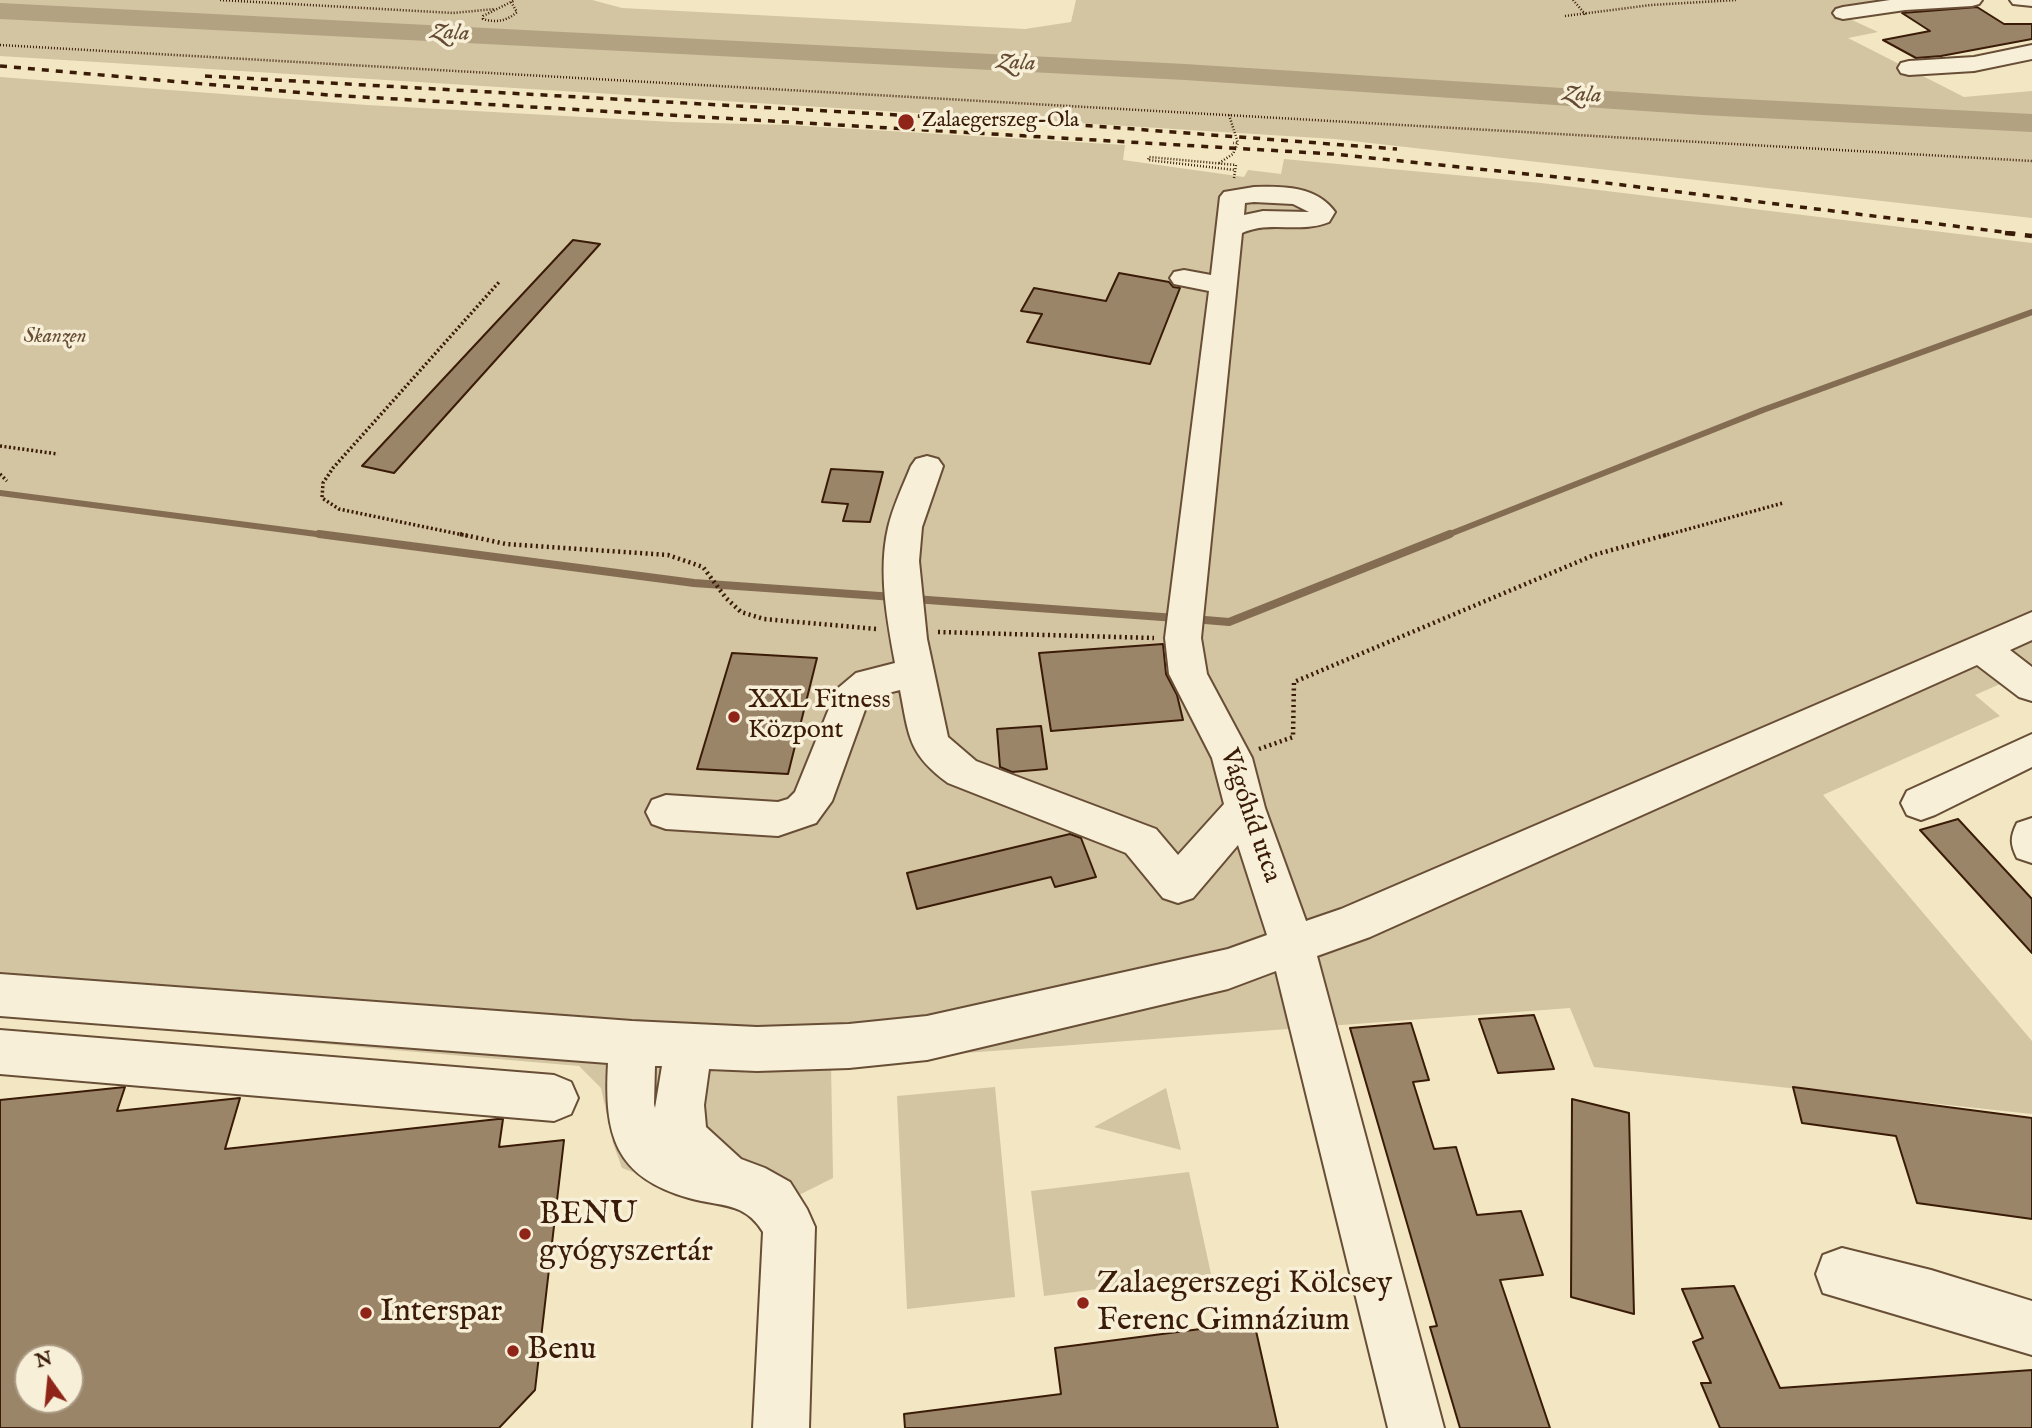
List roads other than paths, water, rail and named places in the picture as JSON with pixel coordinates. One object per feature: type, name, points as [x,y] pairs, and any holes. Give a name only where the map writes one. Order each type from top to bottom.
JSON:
[{"type":"street","points":[[1843,13],[1905,4],[1972,0]]},
{"type":"street","points":[[2020,0],[2032,0]]},
{"type":"street","points":[[1978,43],[2022,53]]},
{"type":"street","points":[[1909,68],[1974,64],[2022,53]]},
{"type":"street","name":"Vágóhíd utca","points":[[1230,229],[1248,220],[1310,221],[1320,217],[1321,207],[1304,199],[1259,192],[1235,177],[1184,626],[1188,674],[1231,758],[1245,808],[1276,893],[1416,1428]]},
{"type":"street","points":[[1184,278],[1223,285]]},
{"type":"street","points":[[927,466],[905,529],[905,610],[930,743],[962,772],[1141,841],[1178,885],[1245,808]]},
{"type":"street","points":[[0,995],[690,1046],[757,1049],[849,1046],[927,1038],[1227,970],[1355,923],[2032,625]]},
{"type":"street","points":[[1982,648],[2032,687]]},
{"type":"street","points":[[666,812],[778,818],[802,811],[812,802],[850,699],[869,683],[915,673]]},
{"type":"street","points":[[1921,803],[2032,749]]},
{"type":"street","points":[[2032,835],[2032,846]]},
{"type":"street","points":[[632,1043],[628,1076],[629,1105],[642,1146],[657,1161],[671,1168],[754,1187],[768,1194],[785,1213],[789,1227],[781,1428]]},
{"type":"street","points":[[690,1046],[679,1115],[681,1129],[686,1140],[728,1181]]},
{"type":"street","points":[[0,1052],[554,1098]]},
{"type":"street","points":[[1842,1274],[2032,1328]]},
{"type":"waterway","name":"Zala","points":[[0,11],[1185,72],[1703,106],[2032,123]]},
{"type":"waterway","points":[[1445,536],[1763,410],[2032,312]]},
{"type":"waterway","points":[[0,493],[332,536]]},
{"type":"waterway","points":[[319,534],[694,583],[894,597]]},
{"type":"waterway","points":[[1193,619],[1229,622],[1450,534]]},
{"type":"waterway","points":[[914,599],[1176,618]]},
{"type":"railway","points":[[0,66],[328,95],[1333,154],[1566,178],[2019,234]]},
{"type":"railway","points":[[205,76],[1094,126],[1397,149]]},
{"type":"railway","points":[[2005,233],[2032,236]]},
{"type":"place","name":"Zalaegerszeg-Ola","points":[[906,122]]},
{"type":"place","name":"XXL Fitness Központ","points":[[734,717]]},
{"type":"place","name":"BENU gyógyszertár","points":[[525,1234]]},
{"type":"place","name":"Zalaegerszegi Kölcsey Ferenc Gimnázium","points":[[1083,1303]]},
{"type":"place","name":"Interspar","points":[[366,1313]]},
{"type":"place","name":"Benu","points":[[513,1351]]},
{"type":"park label","name":"Skanzen","points":[[55,338]]}]
